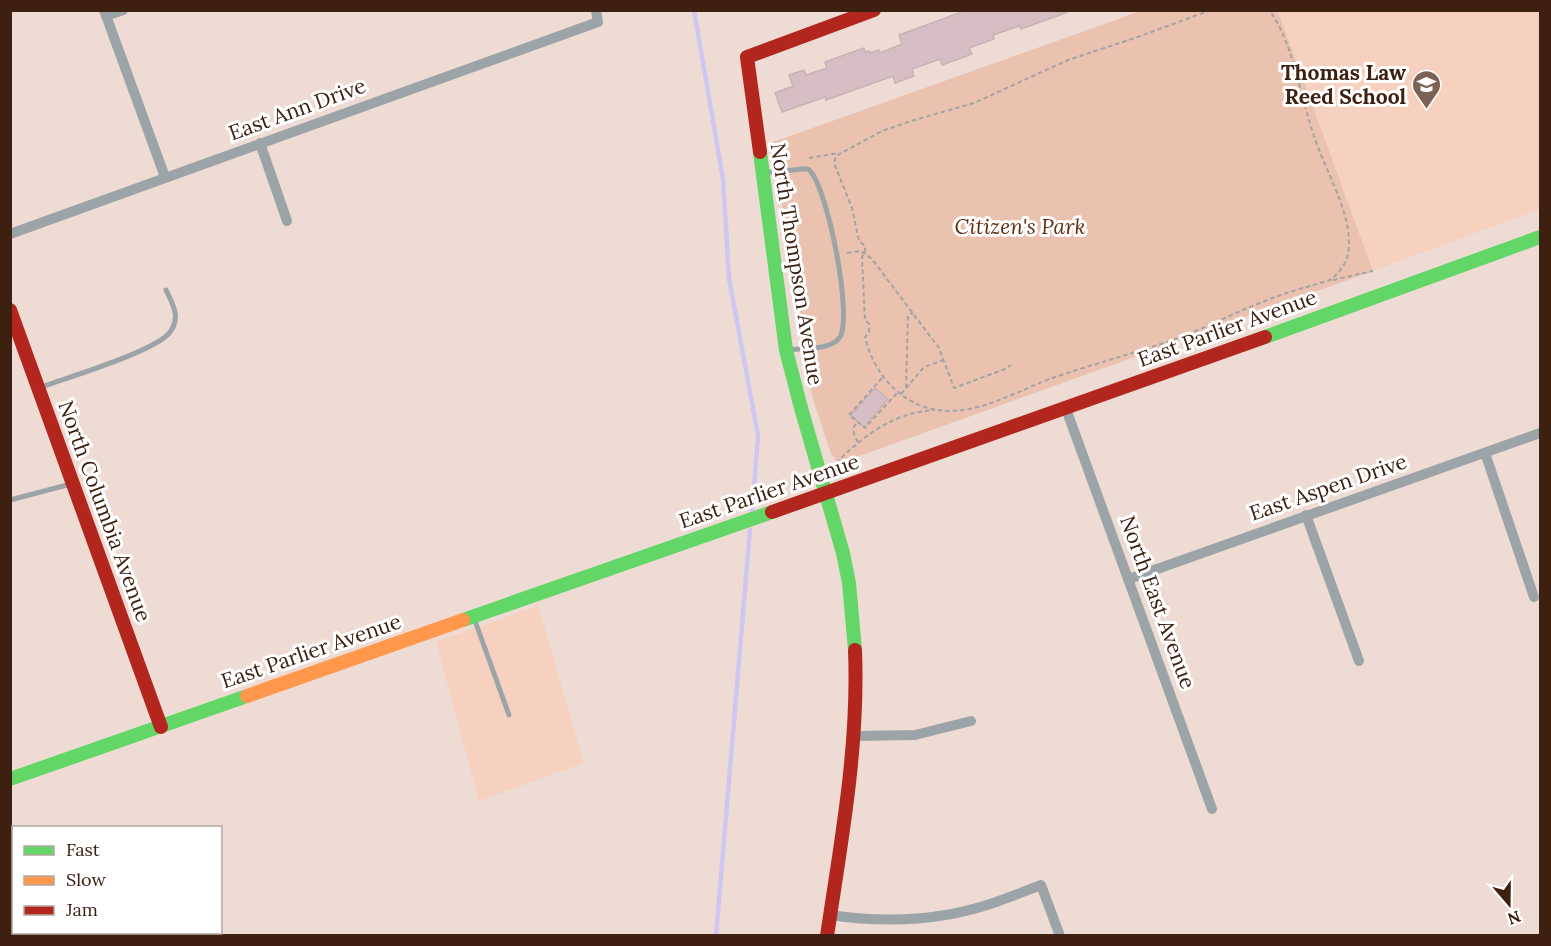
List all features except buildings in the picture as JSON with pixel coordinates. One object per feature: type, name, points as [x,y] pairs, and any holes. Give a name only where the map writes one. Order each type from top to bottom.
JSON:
[{"type":"street","points":[[123,10],[105,13],[165,177]]},
{"type":"street","name":"East Ann Drive","points":[[10,234],[598,22],[596,10]]},
{"type":"street","name":"North Thompson Avenue","points":[[827,936],[855,736],[855,663],[849,584],[840,540],[794,390],[786,350],[747,57],[874,10]]},
{"type":"street","points":[[260,143],[287,220]]},
{"type":"street","name":"East Parlier Avenue","points":[[10,779],[1066,409],[1540,237]]},
{"type":"street","name":"North Columbia Avenue","points":[[10,310],[160,727]]},
{"type":"street","name":"North East Avenue","points":[[1066,409],[1212,809]]},
{"type":"street","name":"East Aspen Drive","points":[[1129,579],[1540,434]]},
{"type":"street","points":[[1485,453],[1534,597]]},
{"type":"street","points":[[1306,515],[1359,661]]},
{"type":"street","points":[[855,736],[915,735],[971,721]]},
{"type":"street","points":[[830,915],[882,920],[939,916],[993,903],[1041,885],[1060,936]]},
{"type":"lane","points":[[761,173],[802,169],[811,171],[827,212],[841,279],[843,309],[840,338],[826,346],[786,350]]},
{"type":"lane","points":[[38,388],[123,358],[160,342],[171,332],[176,318],[176,308],[166,290]]},
{"type":"lane","points":[[10,500],[73,484]]},
{"type":"lane","points":[[473,616],[509,715]]},
{"type":"path","points":[[834,163],[838,153],[882,131],[974,103],[1068,60],[1211,10]]},
{"type":"path","points":[[1269,10],[1284,38],[1314,138],[1341,208],[1349,245],[1341,274],[1346,276]]},
{"type":"path","points":[[824,156],[831,158],[834,163],[852,208],[859,241],[865,246],[862,257],[865,320],[869,324],[869,333],[865,337],[871,356],[883,377],[898,392],[914,403],[938,410]]},
{"type":"path","points":[[837,255],[861,251],[872,259],[939,348],[954,388],[1011,365]]},
{"type":"path","points":[[1330,280],[1342,268]]},
{"type":"path","points":[[836,463],[858,442],[878,428],[905,415],[919,411],[963,410],[986,404],[1054,377],[1179,337],[1282,294],[1330,280],[1373,271]]},
{"type":"path","points":[[906,388],[908,316],[913,313]]},
{"type":"path","points":[[901,394],[924,367],[944,360]]},
{"type":"path","points":[[883,377],[849,415],[864,429],[898,392]]},
{"type":"path","points":[[858,423],[853,429],[858,442]]},
{"type":"shaded area","name":"Thomas Law Reed School","points":[[1278,11],[1540,11],[1540,209],[1373,271]]},
{"type":"shaded area","points":[[538,605],[584,763],[479,801],[436,642]]},
{"type":"green space","name":"Citizen's Park","points":[[1141,11],[1278,11],[1373,271],[843,462],[837,462],[831,454],[813,399],[806,368],[773,142]]},
{"type":"waterway","points":[[694,10],[723,179],[729,278],[758,436],[752,511]]},
{"type":"waterway","points":[[716,936],[750,530]]},
{"type":"traffic: fast","points":[[760,152],[786,350],[843,553],[849,583],[855,650]]},
{"type":"traffic: fast","points":[[1265,337],[1540,237]]},
{"type":"traffic: fast","points":[[463,620],[772,512]]},
{"type":"traffic: fast","points":[[10,779],[247,696]]},
{"type":"traffic: slow","points":[[247,696],[463,620]]},
{"type":"traffic: jam","points":[[760,152],[747,57],[874,10]]},
{"type":"traffic: jam","points":[[10,310],[161,727]]},
{"type":"traffic: jam","points":[[772,512],[1265,337]]},
{"type":"traffic: jam","points":[[827,936],[852,758],[856,686],[855,650]]},
{"type":"place","name":"Thomas Law Reed School","points":[[1427,110]]}]
